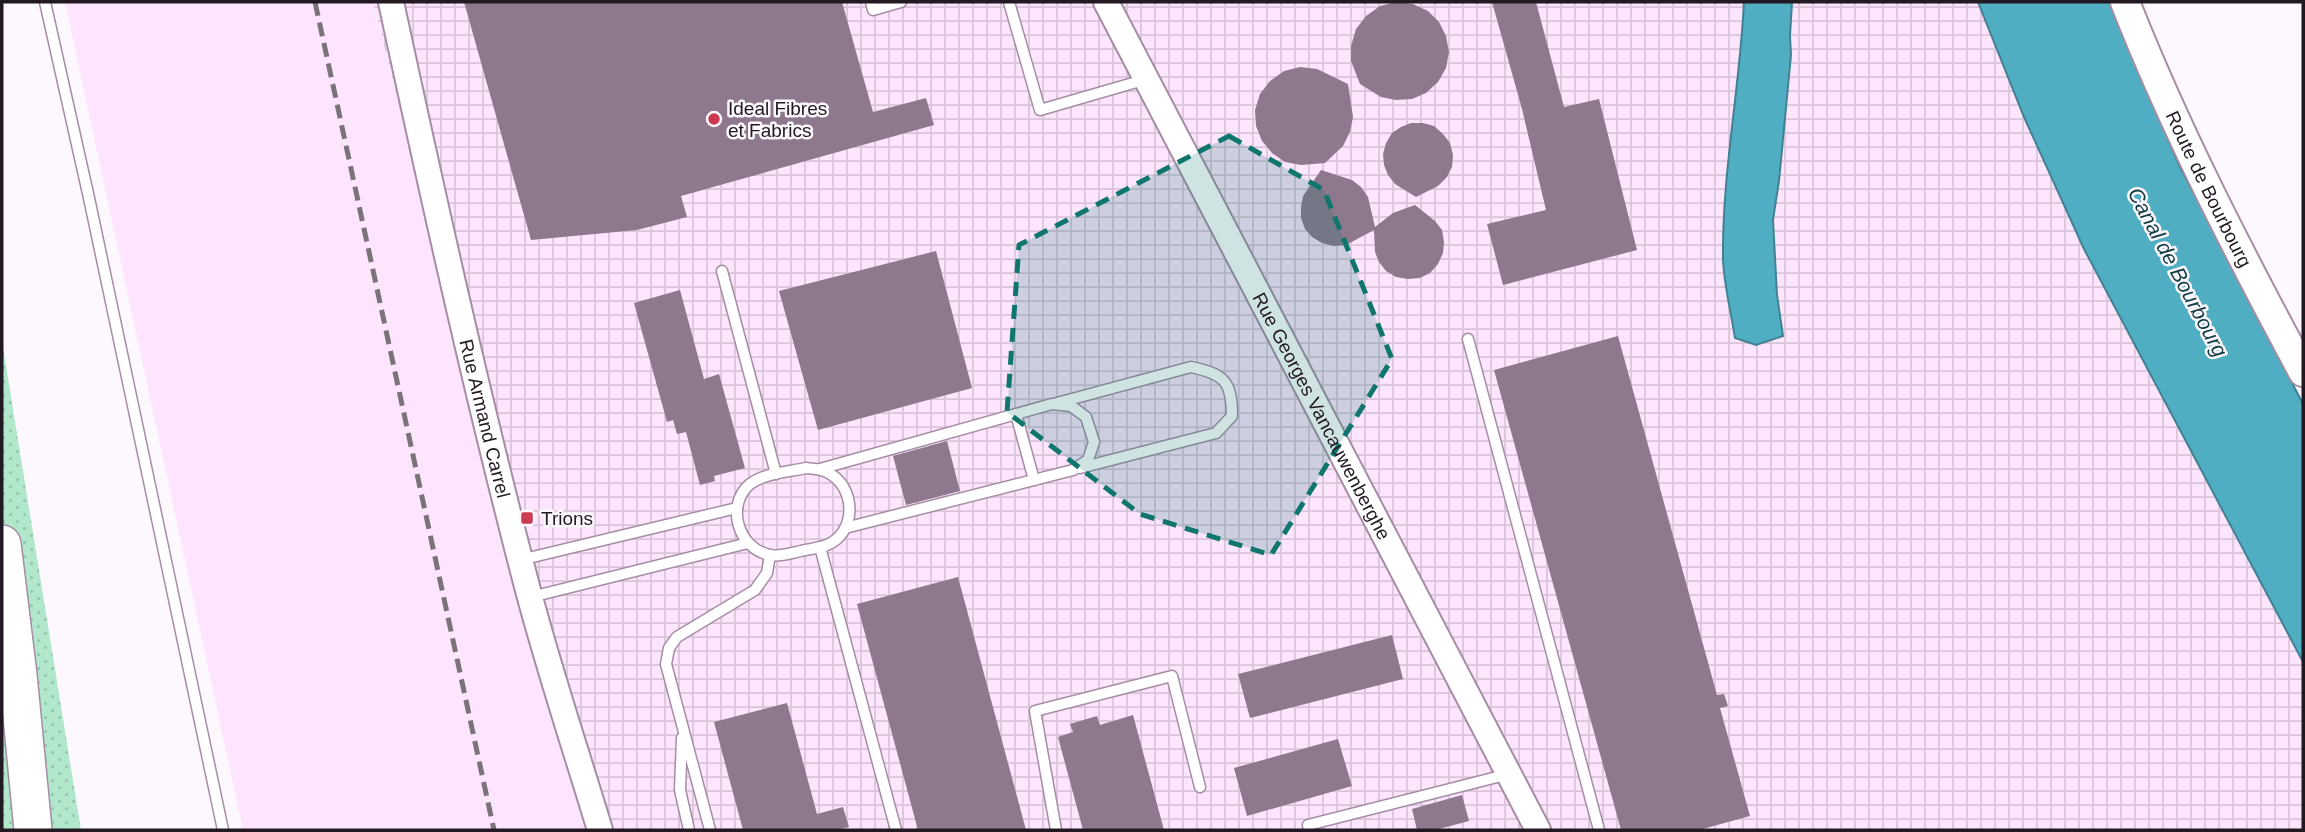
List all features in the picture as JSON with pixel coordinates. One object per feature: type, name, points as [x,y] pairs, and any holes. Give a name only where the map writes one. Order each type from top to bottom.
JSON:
[{"type":"highway","points":[[2,544],[33,830]]},
{"type":"main road","name":"Route de Bourbourg","points":[[2125,2],[2183,138],[2303,372]]},
{"type":"street","name":"Rue Armand Carrel","points":[[391,2],[448,265],[520,560],[600,830]]},
{"type":"street","name":"Rue Georges Vancauwenberghe","points":[[1106,2],[1538,830]]},
{"type":"lane","points":[[45,2],[223,830]]},
{"type":"lane","points":[[871,2],[873,10],[901,2]]},
{"type":"lane","points":[[1009,2],[1040,110],[1147,79]]},
{"type":"lane","points":[[722,271],[776,474]]},
{"type":"lane","points":[[1468,339],[1599,830]]},
{"type":"lane","points":[[820,469],[838,480],[848,497],[850,511],[845,528],[839,536],[828,545],[782,555],[758,551],[748,543],[740,533],[737,508],[748,485],[760,478],[806,468],[820,469],[1191,366],[1210,371],[1224,379],[1232,394],[1232,416],[1216,433],[845,528]]},
{"type":"lane","points":[[1052,404],[1071,406],[1086,417],[1094,442],[1088,460],[1073,470]]},
{"type":"lane","points":[[1016,414],[1034,480]]},
{"type":"lane","points":[[520,560],[737,508]]},
{"type":"lane","points":[[530,597],[748,543]]},
{"type":"lane","points":[[820,547],[896,830]]},
{"type":"lane","points":[[710,830],[666,664],[669,648],[677,637],[755,590],[767,573],[770,555]]},
{"type":"lane","points":[[1056,830],[1035,711],[1172,676],[1200,787]]},
{"type":"lane","points":[[682,727],[680,790],[688,830]]},
{"type":"lane","points":[[1309,830],[1308,825],[1510,774]]},
{"type":"highlighted area","points":[[1229,136],[1324,190],[1392,359],[1271,555],[1140,514],[1007,412],[1019,245]]},
{"type":"shaded area","points":[[65,2],[373,2],[512,562],[590,830],[243,830]]},
{"type":"shaded area","points":[[373,2],[1744,2],[1742,50],[1724,216],[1723,261],[1725,282],[1751,343],[1756,345],[1783,336],[1777,295],[1773,220],[1791,55],[1792,2],[1978,2],[2024,117],[2084,249],[2303,662],[2303,830],[590,830],[512,562]]},
{"type":"green space","points":[[2,341],[81,830],[2,830]]},
{"type":"water","points":[[1744,2],[1792,2],[1791,55],[1773,220],[1777,295],[1783,336],[1756,345],[1735,338],[1723,259],[1725,195]]},
{"type":"water","name":"Canal de Bourbourg","points":[[1978,2],[2110,2],[2179,165],[2303,404],[2303,662],[2084,249],[2024,117]]},
{"type":"building","name":"Ideal Fibres et Fabrics","points":[[464,2],[842,2],[873,112],[926,98],[934,125],[681,196],[687,217],[637,230],[531,240]]},
{"type":"building","points":[[1396,2],[1413,4],[1428,11],[1439,22],[1446,36],[1449,52],[1446,68],[1438,82],[1426,93],[1412,99],[1381,97],[1360,84],[1351,61],[1351,46],[1356,29],[1366,16],[1380,6]]},
{"type":"building","points":[[1492,2],[1536,2],[1564,107],[1599,99],[1637,250],[1503,285],[1487,224],[1546,210],[1522,109]]},
{"type":"building","points":[[1300,67],[1317,69],[1348,84],[1353,117],[1350,132],[1343,146],[1325,163],[1301,165],[1285,162],[1272,153],[1262,141],[1256,126],[1255,110],[1260,94],[1270,81],[1284,71]]},
{"type":"building","points":[[1411,123],[1434,126],[1450,143],[1453,155],[1452,167],[1447,177],[1438,186],[1416,197],[1395,184],[1388,175],[1383,154],[1392,133]]},
{"type":"building","points":[[1321,170],[1352,180],[1361,187],[1368,197],[1375,227],[1393,213],[1415,205],[1435,221],[1442,230],[1444,242],[1438,264],[1430,273],[1420,278],[1396,277],[1386,271],[1379,262],[1375,252],[1374,230],[1346,245],[1334,246],[1312,237],[1305,229],[1301,207],[1303,196]]},
{"type":"building","points":[[936,251],[972,388],[818,430],[779,291]]},
{"type":"building","points":[[680,290],[704,379],[719,374],[745,468],[714,476],[715,481],[700,485],[686,432],[677,434],[673,420],[667,422],[634,303]]},
{"type":"building","points":[[1618,336],[1717,695],[1724,694],[1728,706],[1720,708],[1750,816],[1699,830],[1621,830],[1494,370]]},
{"type":"building","points":[[947,441],[960,491],[906,505],[893,456]]},
{"type":"building","points":[[958,577],[1026,830],[918,830],[857,604]]},
{"type":"building","points":[[1392,635],[1403,679],[1250,718],[1238,674]]},
{"type":"building","points":[[787,703],[817,814],[843,807],[849,827],[835,830],[743,830],[714,722]]},
{"type":"building","points":[[1133,715],[1164,830],[1083,830],[1058,737],[1073,732],[1070,724],[1097,716],[1100,725]]},
{"type":"building","points":[[1338,739],[1352,786],[1247,816],[1234,768]]},
{"type":"building","points":[[1462,795],[1469,821],[1435,830],[1417,830],[1412,809]]},
{"type":"railway","points":[[315,2],[494,830]]},
{"type":"place","name":"Ideal Fibres et Fabrics","points":[[714,119]]},
{"type":"place","name":"Trions","points":[[527,518]]}]
